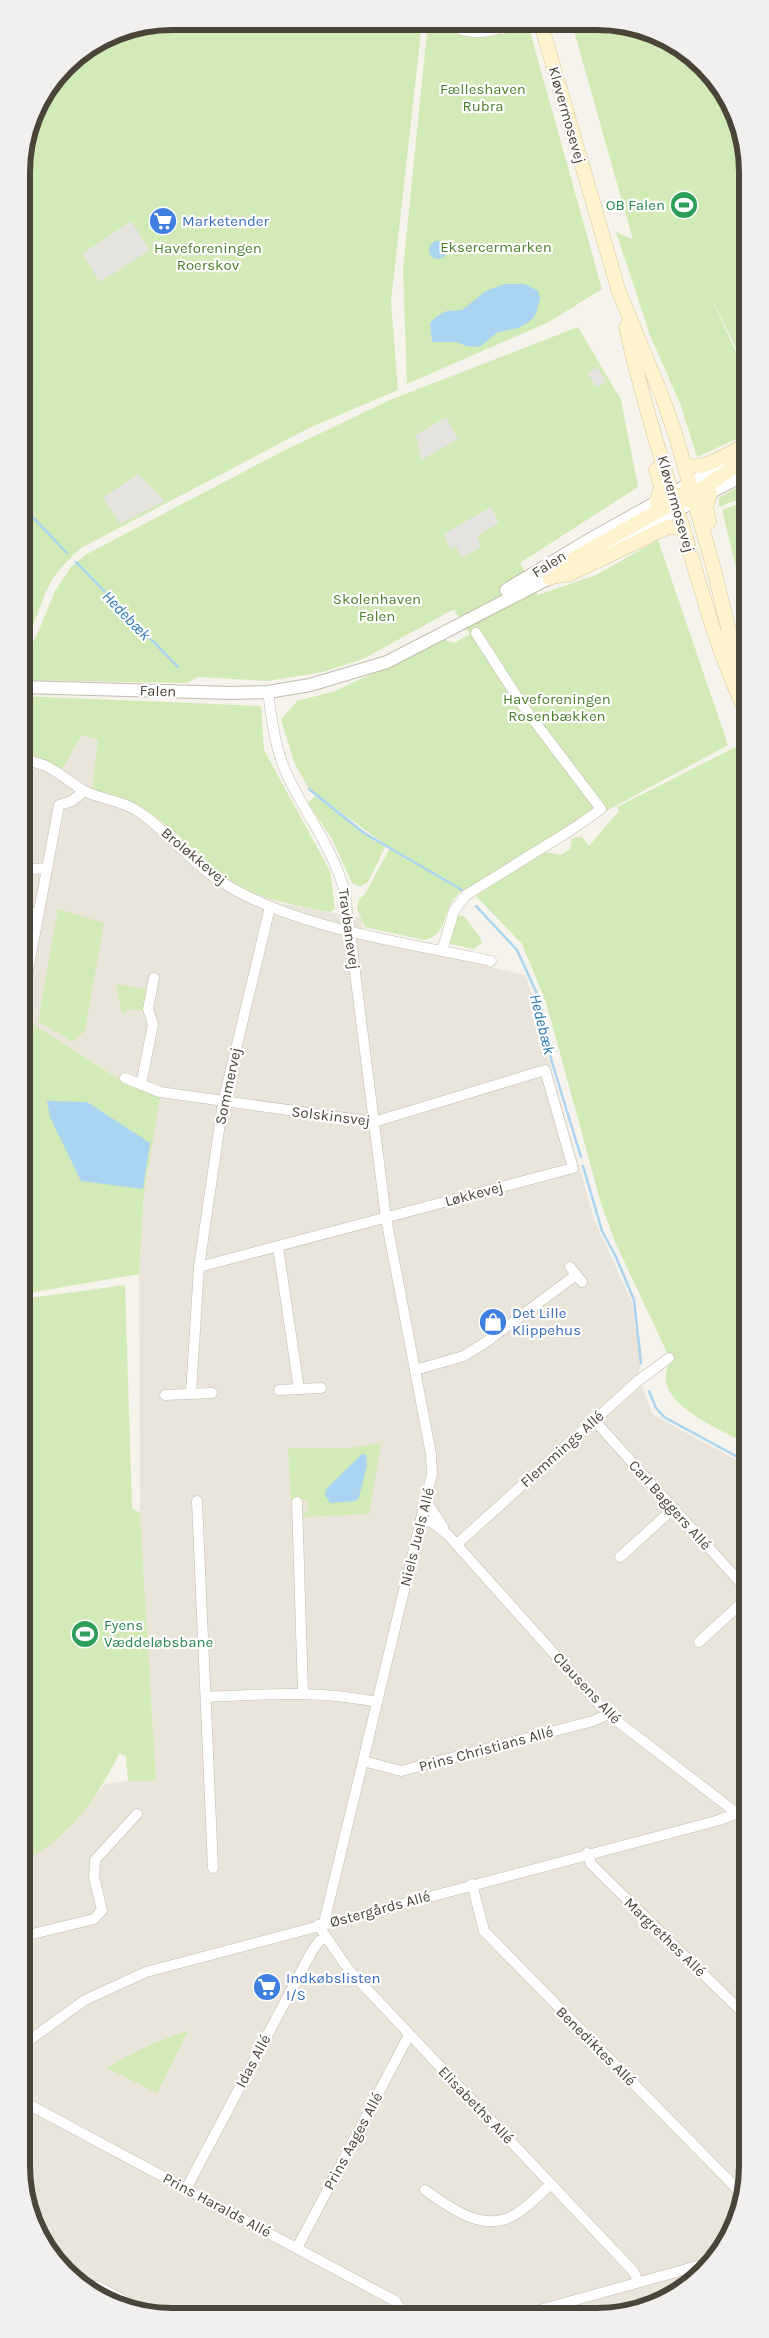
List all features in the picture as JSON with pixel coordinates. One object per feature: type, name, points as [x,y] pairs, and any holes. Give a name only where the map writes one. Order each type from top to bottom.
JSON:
[{"type":"main road","name":"Kløvermosevej","points":[[543,30],[619,292],[631,350],[644,396],[683,498],[713,566],[739,676]]},
{"type":"main road","name":"Kløvermosevej","points":[[619,292],[663,399],[684,464],[682,528],[730,679],[739,698]]},
{"type":"main road","points":[[644,396],[642,416],[660,487],[657,500]]},
{"type":"main road","points":[[684,464],[690,467],[700,467],[739,448]]},
{"type":"main road","points":[[550,578],[569,561],[707,486],[739,464]]},
{"type":"main road","points":[[710,494],[706,507],[730,611],[729,640]]},
{"type":"main road","points":[[550,578],[570,574],[668,527],[682,528]]},
{"type":"street","points":[[461,30],[476,33],[489,30]]},
{"type":"street","name":"Falen","points":[[683,498],[739,456]]},
{"type":"street","name":"Falen","points":[[352,672],[416,642],[657,500],[710,494],[739,477]]},
{"type":"street","name":"Falen","points":[[30,687],[232,693],[268,692],[310,685],[387,662],[550,578]]},
{"type":"street","points":[[442,950],[454,911],[466,895],[571,830],[601,809],[578,775],[523,706],[476,633]]},
{"type":"street","name":"Travbanevej","points":[[268,692],[274,736],[285,769],[340,874],[350,930],[374,1122]]},
{"type":"street","name":"Broløkkevej","points":[[30,762],[43,765],[84,791],[137,810],[219,880],[270,907],[350,930],[491,961]]},
{"type":"street","points":[[30,959],[58,804],[72,801],[84,791]]},
{"type":"street","points":[[30,869],[46,868]]},
{"type":"street","name":"Sommervej","points":[[199,1268],[223,1103],[270,907]]},
{"type":"street","points":[[30,912],[38,914]]},
{"type":"street","points":[[141,1085],[153,1024],[148,1009],[154,978]]},
{"type":"street","name":"Solskinsvej","points":[[125,1078],[160,1092],[223,1103],[374,1122],[545,1070]]},
{"type":"street","name":"Løkkevej","points":[[199,1268],[573,1168],[545,1070]]},
{"type":"street","name":"Niels Juels Allé","points":[[321,1924],[363,1761],[432,1474],[432,1460],[386,1218],[374,1122]]},
{"type":"street","points":[[278,1247],[299,1388]]},
{"type":"street","points":[[191,1393],[199,1268]]},
{"type":"street","points":[[415,1370],[464,1356],[486,1342],[576,1275]]},
{"type":"street","name":"Flemmings Allé","points":[[457,1544],[652,1369],[658,1368],[669,1358]]},
{"type":"street","points":[[280,1390],[321,1388]]},
{"type":"street","points":[[165,1395],[212,1393]]},
{"type":"street","name":"Carl Baggers Allé","points":[[594,1420],[739,1581]]},
{"type":"street","points":[[197,1501],[212,1868]]},
{"type":"street","name":"Clausens Allé","points":[[426,1501],[447,1534]]},
{"type":"street","points":[[297,1502],[303,1693]]},
{"type":"street","points":[[620,1557],[673,1509]]},
{"type":"street","name":"Clausens Allé","points":[[421,1520],[433,1523],[457,1544],[608,1714],[738,1813]]},
{"type":"street","points":[[699,1642],[739,1605]]},
{"type":"street","points":[[206,1697],[303,1693],[342,1695],[377,1702]]},
{"type":"street","name":"Prins Christians Allé","points":[[363,1761],[401,1771],[593,1721],[608,1714]]},
{"type":"street","name":"Østergårds Allé","points":[[30,2040],[85,2000],[146,1972],[738,1813]]},
{"type":"street","points":[[30,1935],[94,1919],[102,1910],[94,1877],[95,1860],[137,1814]]},
{"type":"street","name":"Margrethes Allé","points":[[587,1853],[591,1864],[739,2009]]},
{"type":"street","name":"Benediktes Allé","points":[[472,1884],[484,1931],[737,2189]]},
{"type":"street","name":"Elisabeths Allé","points":[[321,1924],[326,1938],[348,1969],[634,2272],[638,2282]]},
{"type":"street","name":"Idas Allé","points":[[186,2189],[307,1960],[319,1941],[326,1938]]},
{"type":"street","name":"Prins Aages Allé","points":[[297,2248],[409,2035]]},
{"type":"street","name":"Prins Haralds Allé","points":[[30,2105],[395,2301],[400,2308]]},
{"type":"street","points":[[425,2190],[447,2206],[473,2219],[490,2221],[505,2219],[515,2214],[551,2184]]},
{"type":"street","points":[[546,2308],[698,2266]]},
{"type":"street","points":[[97,2286],[116,2296]]},
{"type":"shaded area","points":[[131,221],[150,250],[100,282],[82,254]]},
{"type":"shaded area","points":[[598,367],[606,382],[596,387],[588,373]]},
{"type":"shaded area","points":[[446,417],[458,439],[421,460],[416,435]]},
{"type":"shaded area","points":[[138,474],[165,501],[120,524],[103,498]]},
{"type":"shaded area","points":[[491,507],[499,523],[477,536],[481,547],[462,558],[456,547],[450,549],[444,534]]},
{"type":"shaded area","points":[[82,735],[98,740],[92,789],[138,805],[161,821],[204,862],[278,903],[362,918],[363,938],[525,975],[541,1018],[544,1043],[595,1222],[632,1302],[641,1364],[638,1374],[652,1414],[739,1462],[738,2185],[728,2220],[710,2253],[691,2273],[668,2289],[651,2297],[625,2305],[606,2308],[163,2308],[126,2300],[101,2289],[85,2279],[59,2253],[41,2220],[33,2194],[30,2175],[30,1856],[65,1833],[105,1784],[128,1781],[156,1781],[140,1515],[139,1274],[144,1192],[127,1084],[30,1022],[30,754],[43,759],[61,771]]},
{"type":"green space","name":"Haveforeningen Roerskov","points":[[421,30],[391,301],[398,390],[309,428],[81,548],[64,564],[53,579],[30,632],[30,163],[35,135],[41,118],[59,85],[78,65],[101,49],[126,38],[153,31]]},
{"type":"green space","name":"Eksercermarken","points":[[427,30],[450,30],[475,38],[530,30],[602,289],[547,323],[407,384],[403,269]]},
{"type":"green space","name":"OB Falen","points":[[574,30],[625,33],[660,45],[676,54],[684,59],[710,85],[724,109],[731,126],[738,153],[739,172],[739,354],[706,288],[739,358],[739,438],[697,457],[681,406],[650,335],[616,232],[633,240]]},
{"type":"green space","name":"Haveforeningen Rosenbækken","points":[[578,327],[621,400],[638,487],[520,563],[538,595],[596,575],[658,540],[728,745],[608,810],[473,897],[462,890],[450,905],[439,932],[431,938],[424,940],[365,927],[357,909],[359,899],[365,894],[390,848],[309,789],[295,764],[281,720],[297,701],[335,691],[445,640],[454,643],[470,634],[454,609],[363,659],[323,672],[268,681],[198,677],[187,683],[30,680],[30,646],[36,637],[55,591],[71,567],[87,554],[281,452],[390,400]]},
{"type":"green space","points":[[739,486],[739,499],[719,507],[719,498]]},
{"type":"green space","points":[[739,503],[739,580],[722,510]]},
{"type":"green space","points":[[30,696],[261,706],[264,750],[330,871],[335,909],[330,912],[293,905],[269,899],[246,889],[210,865],[152,814],[116,796],[92,789],[98,740],[82,735],[61,771],[43,759],[30,754]]},
{"type":"green space","points":[[739,746],[739,1440],[690,1412],[677,1401],[668,1388],[666,1375],[671,1361],[616,1244],[602,1207],[546,1002],[522,944],[476,896],[544,852],[561,855],[570,849],[572,838],[582,837],[589,846],[619,811],[617,807]]},
{"type":"green space","points":[[315,796],[385,847],[368,882],[360,887],[352,883],[332,839],[308,803]]},
{"type":"green space","points":[[58,909],[104,923],[85,1030],[73,1042],[38,1021]]},
{"type":"green space","points":[[458,916],[464,916],[480,937],[482,943],[473,949],[450,944],[450,936]]},
{"type":"green space","points":[[116,984],[148,990],[145,1011],[130,1009],[122,1014]]},
{"type":"green space","points":[[30,1022],[127,1084],[160,1098],[144,1192],[139,1274],[30,1293]]},
{"type":"green space","name":"Fyens Væddeløbsbane","points":[[125,1285],[132,1508],[140,1513],[156,1781],[128,1781],[126,1756],[119,1754],[92,1801],[68,1829],[55,1841],[30,1857],[30,1298]]},
{"type":"green space","points":[[381,1443],[369,1514],[302,1517],[308,1509],[307,1500],[291,1499],[288,1448],[349,1448]]},
{"type":"green space","points":[[188,2031],[157,2093],[107,2068],[146,2047]]},
{"type":"water","points":[[438,241],[444,244],[447,250],[444,256],[438,259],[432,256],[429,250],[432,244]]},
{"type":"water","points":[[505,284],[525,284],[538,291],[540,298],[536,314],[530,321],[519,328],[498,332],[481,346],[466,346],[457,342],[432,342],[430,323],[436,317],[447,311],[462,310],[486,291]]},
{"type":"water","points":[[47,1101],[87,1102],[150,1143],[143,1189],[81,1181],[50,1117]]},
{"type":"water","points":[[362,1454],[366,1455],[367,1465],[359,1497],[356,1501],[330,1503],[325,1495],[327,1488]]},
{"type":"waterway","name":"Hedebæk","points":[[30,514],[67,553]]},
{"type":"waterway","name":"Hedebæk","points":[[76,562],[178,667]]},
{"type":"waterway","name":"Hedebæk","points":[[309,789],[364,833],[462,890]]},
{"type":"waterway","name":"Hedebæk","points":[[476,906],[517,950],[538,996],[549,1038],[551,1059],[581,1157]]},
{"type":"waterway","name":"Hedebæk","points":[[583,1166],[602,1231],[616,1257],[634,1300],[641,1363]]},
{"type":"waterway","name":"Hedebæk","points":[[649,1391],[656,1408],[664,1417],[739,1458]]},
{"type":"place","name":"OB Falen","points":[[684,205]]},
{"type":"place","name":"Marketender","points":[[163,221]]},
{"type":"place","name":"Det Lille Klippehus","points":[[493,1322]]},
{"type":"place","name":"Fyens Væddeløbsbane","points":[[85,1634]]},
{"type":"place","name":"Indkøbslisten I/S","points":[[267,1987]]},
{"type":"park label","name":"Fælleshaven Rubra","points":[[483,98]]},
{"type":"park label","name":"Skolenhaven Falen","points":[[377,608]]}]
